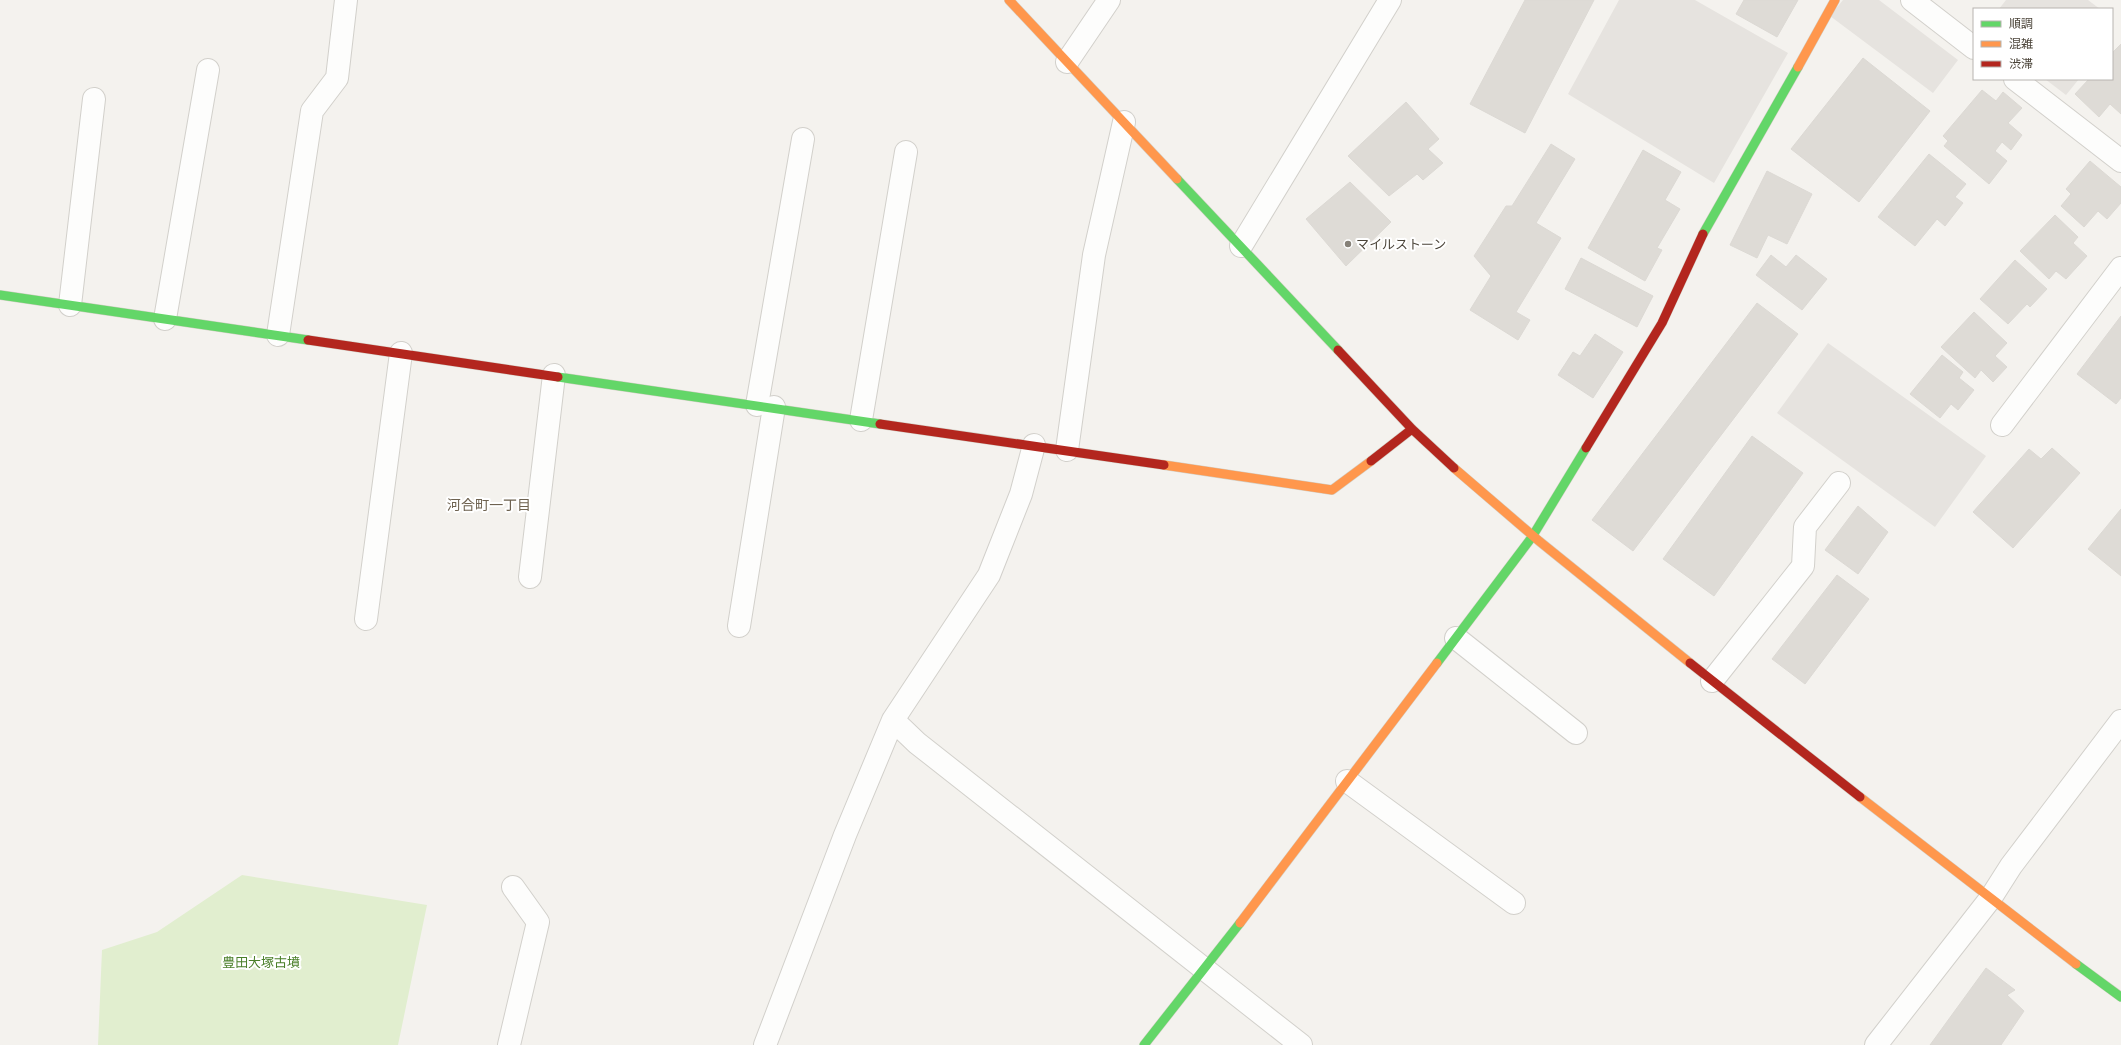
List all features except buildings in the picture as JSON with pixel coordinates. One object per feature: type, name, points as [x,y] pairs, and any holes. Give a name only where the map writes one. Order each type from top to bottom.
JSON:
[{"type":"street","points":[[278,335],[312,111],[337,78],[346,0]]},
{"type":"street","points":[[1009,0],[1412,429],[1473,486],[1532,537],[1712,681],[1990,899],[2121,998]]},
{"type":"street","points":[[1067,62],[1108,0]]},
{"type":"street","points":[[1241,246],[1390,0]]},
{"type":"street","points":[[1144,1045],[1205,969],[1532,537],[1662,323],[1702,236],[1835,0]]},
{"type":"street","points":[[1912,0],[1973,47]]},
{"type":"street","points":[[165,319],[208,70]]},
{"type":"street","points":[[2016,80],[2121,161]]},
{"type":"street","points":[[70,305],[94,99]]},
{"type":"street","points":[[1067,450],[1094,255],[1124,122]]},
{"type":"street","points":[[739,626],[765,406],[802,139]]},
{"type":"street","points":[[862,420],[906,152]]},
{"type":"street","points":[[2002,425],[2121,268]]},
{"type":"street","points":[[0,295],[1034,445],[1332,490],[1412,429]]},
{"type":"street","points":[[366,619],[401,353]]},
{"type":"street","points":[[530,577],[554,375]]},
{"type":"street","points":[[765,1045],[845,835],[893,720],[989,574],[1021,494],[1034,445]]},
{"type":"street","points":[[1712,681],[1803,566],[1805,527],[1839,483]]},
{"type":"street","points":[[1456,638],[1576,733]]},
{"type":"street","points":[[893,720],[917,743],[1301,1045]]},
{"type":"street","points":[[1876,1045],[1990,899],[2011,866],[2121,721]]},
{"type":"street","points":[[1347,781],[1514,903]]},
{"type":"street","points":[[509,1045],[538,922],[513,887]]},
{"type":"green space","name":"豊田大塚古墳","points":[[242,875],[427,905],[398,1045],[98,1045],[102,950],[157,932]]},
{"type":"shaded area","points":[[1619,0],[1695,0],[1788,53],[1714,183],[1568,94]]},
{"type":"shaded area","points":[[1843,0],[1879,0],[1958,60],[1933,93],[1830,16]]},
{"type":"shaded area","points":[[2006,0],[2088,0],[2099,8],[2000,8]]},
{"type":"shaded area","points":[[2046,80],[2078,80],[2066,95]]},
{"type":"shaded area","points":[[1828,343],[1986,456],[1935,527],[1777,413]]},
{"type":"traffic: fast","points":[[1703,234],[1798,67]]},
{"type":"traffic: fast","points":[[1177,179],[1338,350]]},
{"type":"traffic: fast","points":[[0,295],[308,340]]},
{"type":"traffic: fast","points":[[558,377],[880,424]]},
{"type":"traffic: fast","points":[[1437,663],[1532,537],[1586,448]]},
{"type":"traffic: fast","points":[[1144,1045],[1240,923]]},
{"type":"traffic: fast","points":[[2076,964],[2121,997]]},
{"type":"traffic: slow","points":[[1009,0],[1177,179]]},
{"type":"traffic: slow","points":[[1798,67],[1835,0]]},
{"type":"traffic: slow","points":[[1164,465],[1332,490],[1371,461]]},
{"type":"traffic: slow","points":[[1454,468],[1539,541],[1690,663]]},
{"type":"traffic: slow","points":[[1240,923],[1437,663]]},
{"type":"traffic: slow","points":[[1860,797],[2076,964]]},
{"type":"traffic: jam","points":[[1586,448],[1662,323],[1703,234]]},
{"type":"traffic: jam","points":[[308,340],[558,377]]},
{"type":"traffic: jam","points":[[1338,350],[1412,429],[1454,468]]},
{"type":"traffic: jam","points":[[880,424],[1164,465]]},
{"type":"traffic: jam","points":[[1371,461],[1412,429]]},
{"type":"traffic: jam","points":[[1690,663],[1860,797]]},
{"type":"place","name":"マイルストーン","points":[[1348,244]]},
{"type":"district","name":"河合町一丁目","points":[[489,505]]}]
